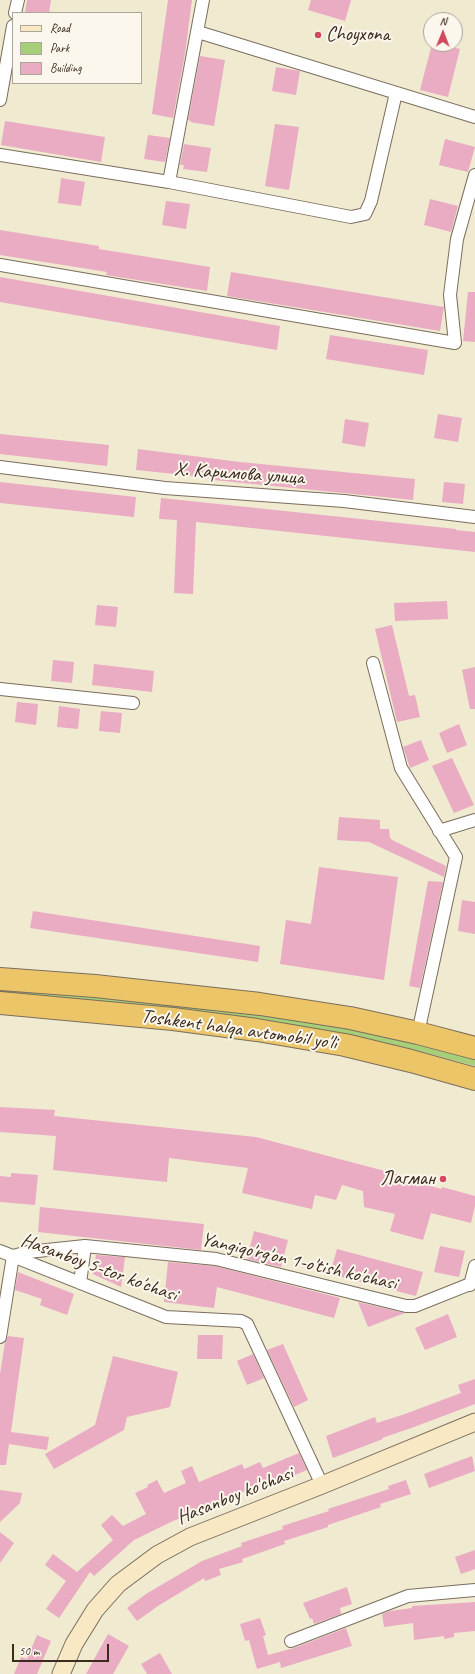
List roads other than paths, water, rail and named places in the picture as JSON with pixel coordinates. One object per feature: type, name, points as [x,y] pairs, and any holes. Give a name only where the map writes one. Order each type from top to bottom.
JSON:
[{"type":"highway","name":"Toshkent halqa avtomobil yo'li","points":[[0,979],[95,986],[260,1004],[350,1018],[418,1033],[475,1048]]},
{"type":"highway","name":"Toshkent halqa avtomobil yo'li","points":[[0,1003],[173,1019],[257,1030],[345,1045],[411,1061],[475,1079]]},
{"type":"main road","name":"Hasanboy ko'chasi","points":[[61,1674],[74,1644],[95,1610],[118,1584],[143,1564],[190,1537],[475,1422]]},
{"type":"street","points":[[15,12],[18,0]]},
{"type":"street","points":[[169,182],[204,0]]},
{"type":"street","points":[[0,100],[12,32]]},
{"type":"street","points":[[198,32],[475,117]]},
{"type":"street","points":[[0,156],[169,182],[351,216],[364,214],[371,201],[396,93]]},
{"type":"street","points":[[0,265],[455,343],[451,288],[457,239],[475,175]]},
{"type":"street","name":"Х. Каримова улица","points":[[0,467],[165,488],[344,501],[475,517]]},
{"type":"street","points":[[373,664],[401,768],[456,857],[418,1033]]},
{"type":"street","points":[[0,689],[133,703]]},
{"type":"street","points":[[439,831],[475,820]]},
{"type":"street","points":[[80,1283],[85,1246]]},
{"type":"street","name":"Yangiqo'rg'on 1-o'tish ko'chasi","points":[[13,1256],[28,1252],[85,1246],[216,1259],[406,1306],[415,1306],[473,1284],[475,1266]]},
{"type":"street","name":"Hasanboy 5-tor ko'chasi","points":[[0,1251],[166,1317],[241,1320],[247,1324],[322,1485]]},
{"type":"street","points":[[0,1337],[13,1256]]},
{"type":"street","points":[[291,1641],[408,1596],[475,1590]]},
{"type":"place","name":"Choyxona","points":[[318,35]]},
{"type":"place","name":"Лагман","points":[[443,1179]]}]
